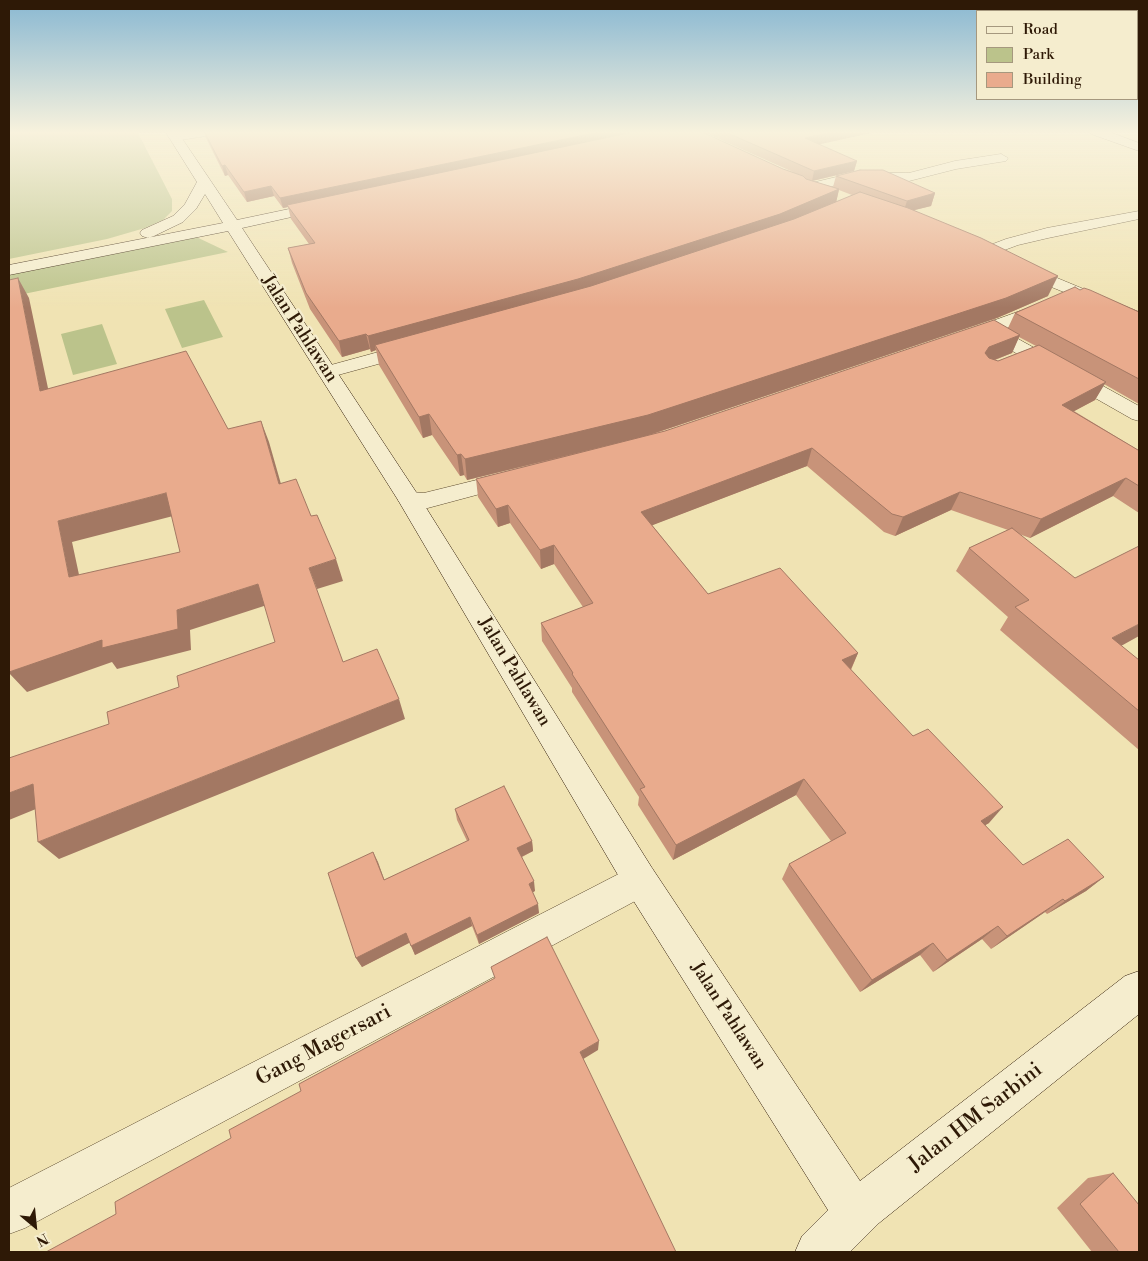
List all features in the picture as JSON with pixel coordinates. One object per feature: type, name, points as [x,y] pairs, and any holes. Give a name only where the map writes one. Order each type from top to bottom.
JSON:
[{"type":"main road","points":[[98,252],[178,219],[191,206],[200,190]]},
{"type":"main road","name":"Jalan Pahlawan","points":[[208,190],[410,500],[640,880],[856,1214]]},
{"type":"main road","points":[[813,190],[837,198]]},
{"type":"main road","points":[[9,270],[190,234],[238,236],[272,216],[340,202]]},
{"type":"main road","points":[[221,209],[272,216]]},
{"type":"main road","points":[[983,253],[1012,242],[1047,233],[1139,215]]},
{"type":"main road","points":[[190,234],[238,236]]},
{"type":"main road","points":[[966,246],[1139,318]]},
{"type":"main road","points":[[944,345],[1040,310],[1077,291]]},
{"type":"main road","points":[[989,330],[1139,415]]},
{"type":"main road","points":[[327,372],[427,345]]},
{"type":"main road","points":[[1006,364],[1032,354]]},
{"type":"main road","points":[[410,500],[424,501],[530,473]]},
{"type":"main road","name":"Gang Magersari","points":[[9,1212],[640,880]]},
{"type":"main road","name":"Jalan HM Sarbini","points":[[818,1252],[856,1214],[1139,990]]},
{"type":"green space","points":[[9,190],[167,190],[172,199],[172,211],[163,220],[145,228],[107,239],[9,259]]},
{"type":"green space","points":[[190,234],[228,252],[9,297],[9,270]]},
{"type":"green space","points":[[204,300],[223,337],[182,348],[165,309]]},
{"type":"green space","points":[[102,324],[117,364],[73,375],[61,334]]},
{"type":"building","points":[[274,190],[319,190],[280,198]]},
{"type":"building","points":[[359,190],[837,190],[780,214],[578,279],[368,336],[366,334],[339,341],[306,293],[288,248],[315,243],[287,205]]},
{"type":"building","points":[[875,190],[928,190],[935,193],[907,201]]},
{"type":"building","points":[[860,192],[908,208],[981,238],[1058,276],[1006,298],[648,415],[465,459],[461,454],[457,455],[429,414],[419,417],[375,345],[591,286],[794,219]]},
{"type":"building","points":[[18,278],[40,391],[186,351],[228,429],[261,421],[279,484],[296,479],[311,516],[317,515],[336,559],[309,568],[343,662],[377,649],[399,699],[38,842],[33,784],[9,793],[9,758],[109,724],[107,712],[179,687],[177,676],[275,642],[258,584],[177,610],[178,629],[102,648],[102,640],[9,672],[9,280]],"holes":[[[166,493],[180,552],[69,577],[58,521]]]},
{"type":"building","points":[[1075,287],[1080,290],[1084,288],[1090,290],[1139,312],[1139,379],[1015,313]]},
{"type":"building","points":[[994,320],[1020,335],[989,347],[985,353],[989,358],[998,361],[1039,345],[1106,382],[1062,405],[1139,450],[1139,486],[1126,478],[1041,519],[960,492],[903,517],[892,514],[812,448],[641,512],[708,594],[780,568],[858,653],[842,660],[913,736],[928,729],[1003,807],[981,821],[1023,865],[1068,839],[1104,877],[1065,901],[1063,899],[1007,936],[998,926],[947,960],[933,943],[872,980],[789,864],[846,833],[804,779],[676,845],[640,789],[645,787],[541,623],[593,603],[554,545],[540,550],[508,505],[496,509],[476,479],[665,431]]},
{"type":"building","points":[[1012,528],[1075,578],[1139,546],[1139,624],[1112,638],[1139,660],[1139,711],[1015,607],[1029,600],[969,548]]},
{"type":"building","points":[[504,786],[532,841],[517,848],[534,881],[529,884],[538,904],[477,935],[470,917],[411,946],[406,933],[356,958],[328,873],[373,852],[384,880],[469,840],[455,809]]},
{"type":"building","points":[[547,937],[599,1041],[580,1052],[676,1252],[46,1252],[116,1214],[115,1202],[231,1138],[229,1130],[301,1091],[299,1084],[495,978],[491,967]]},
{"type":"building","points":[[1113,1173],[1139,1205],[1139,1252],[1119,1252],[1080,1204]]}]
